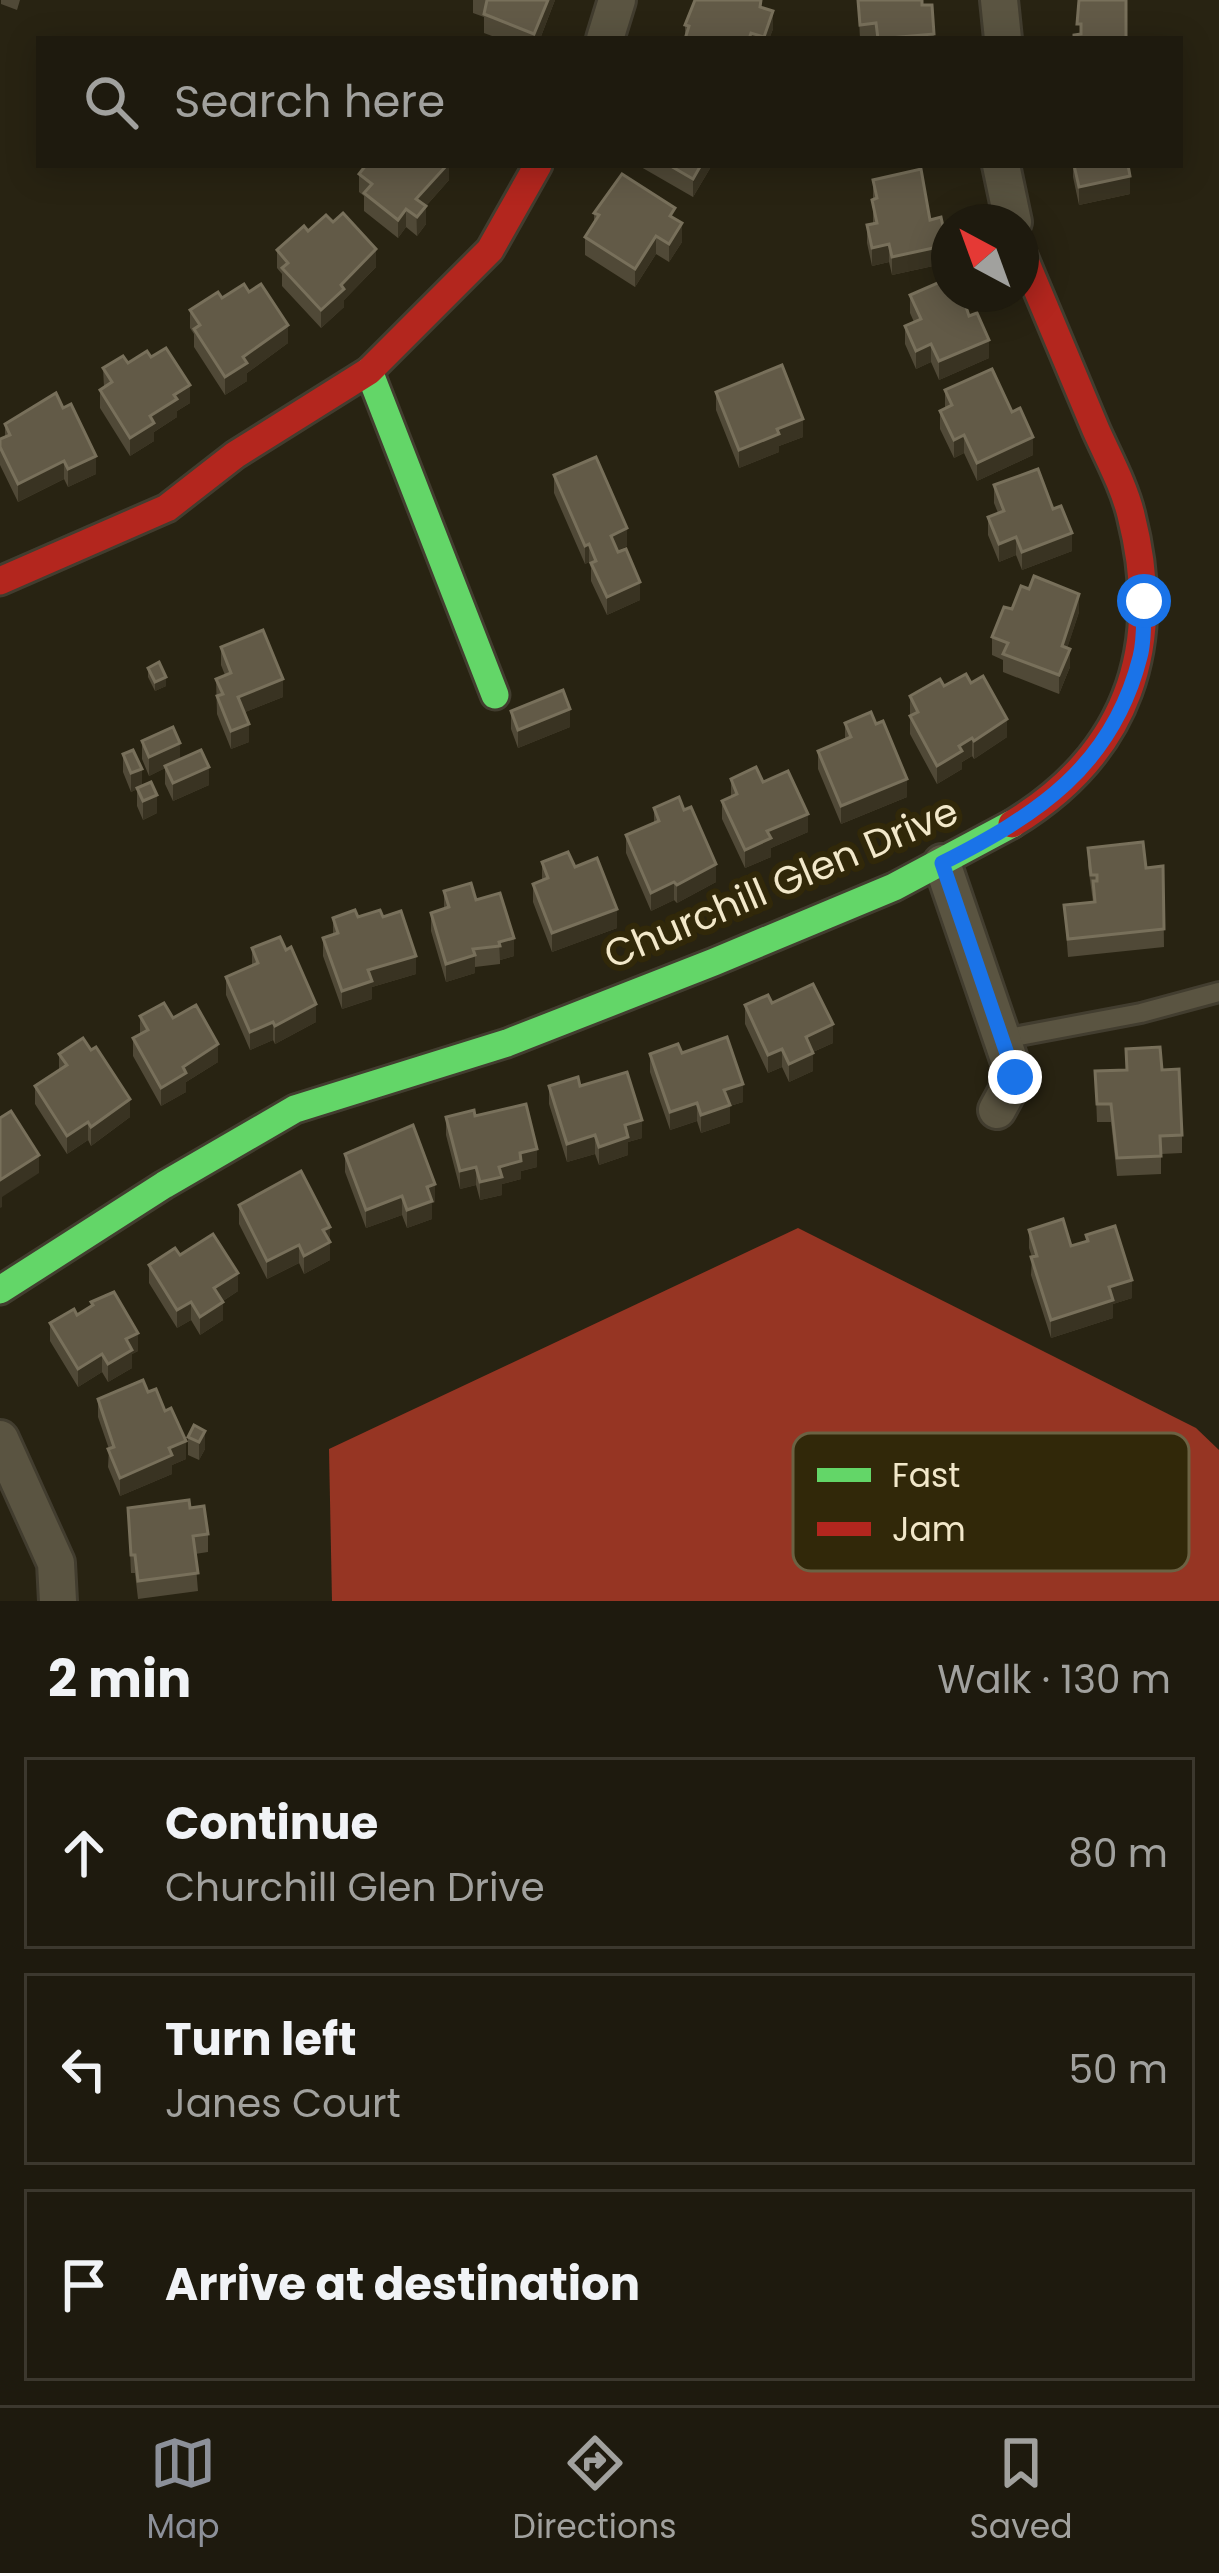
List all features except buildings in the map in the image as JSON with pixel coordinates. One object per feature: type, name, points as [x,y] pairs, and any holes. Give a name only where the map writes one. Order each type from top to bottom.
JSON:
[{"type":"street","points":[[605,36],[617,0]]},
{"type":"street","points":[[999,0],[1003,36]]},
{"type":"street","points":[[0,581],[167,508],[235,455],[369,371],[490,250],[536,168]]},
{"type":"street","points":[[1002,168],[1009,204]]},
{"type":"street","name":"Churchill Glen Drive","points":[[0,1290],[164,1185],[295,1109],[507,1043],[834,912],[942,863],[1052,800],[1110,734],[1141,655],[1144,601],[1130,513],[1039,294]]},
{"type":"street","points":[[369,371],[494,695]]},
{"type":"street","points":[[942,863],[1015,1077],[997,1110]]},
{"type":"street","points":[[0,1439],[56,1563],[58,1601]]},
{"type":"lane","points":[[1003,1039],[1141,1013],[1219,992]]},
{"type":"shaded area","points":[[798,1228],[1196,1428],[1219,1450],[1219,1601],[332,1601],[329,1449]]},
{"type":"traffic: fast","points":[[369,371],[495,695]]},
{"type":"traffic: fast","points":[[0,1290],[164,1185],[295,1109],[507,1043],[714,962],[894,887],[1012,824]]},
{"type":"traffic: jam","points":[[0,581],[167,508],[235,455],[369,371],[490,250],[536,168]]},
{"type":"traffic: jam","points":[[1012,824],[1052,796],[1085,764],[1110,730],[1128,692],[1139,652],[1143,609],[1128,504],[1039,294]]},
{"type":"route","points":[[1015,1077],[942,863],[1052,800],[1110,734],[1141,655],[1144,601]]}]
